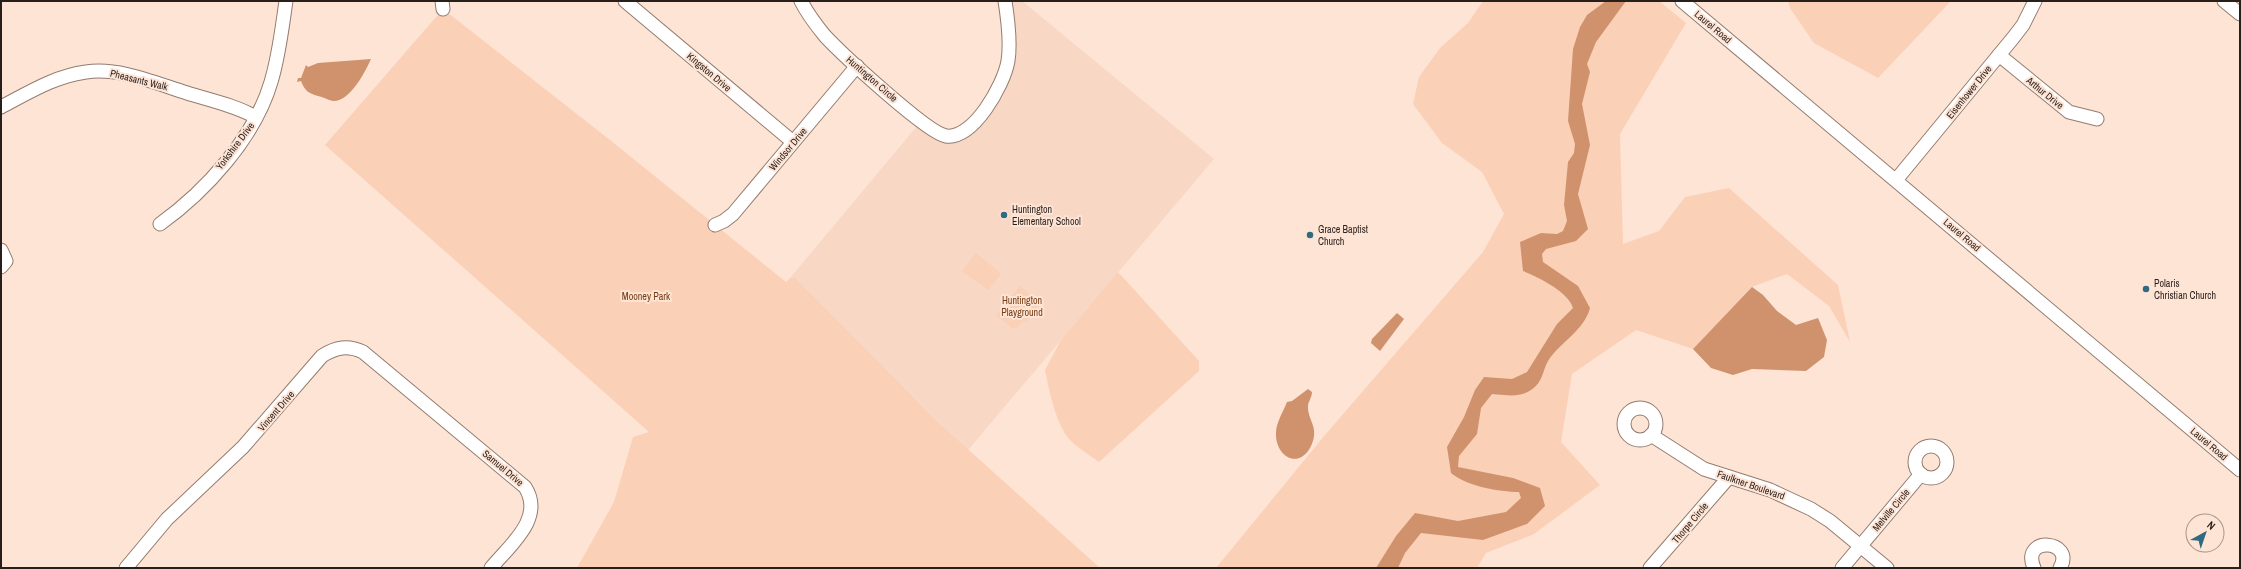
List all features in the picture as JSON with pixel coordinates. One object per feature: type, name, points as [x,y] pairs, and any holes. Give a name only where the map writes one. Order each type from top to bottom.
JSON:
[{"type":"street","name":"Yorkshire Drive","points":[[160,224],[196,195],[236,148],[256,117],[271,84],[277,61],[286,1]]},
{"type":"street","name":"Kingston Drive","points":[[625,1],[793,142]]},
{"type":"street","name":"Huntington Circle","points":[[801,1],[825,36],[857,66],[928,126],[942,135],[957,135],[974,123],[1003,78],[1009,53],[1005,1]]},
{"type":"street","name":"Laurel Road","points":[[1682,1],[2240,470]]},
{"type":"street","name":"Eisenhower Drive","points":[[1896,180],[2023,25],[2035,1]]},
{"type":"street","points":[[2224,1],[2240,14]]},
{"type":"street","name":"Arthur Drive","points":[[1999,55],[2069,112],[2097,119]]},
{"type":"street","name":"Windsor Drive","points":[[715,225],[724,222],[733,214],[857,66]]},
{"type":"street","name":"Pheasants Walk","points":[[1,107],[60,78],[86,72],[101,71],[131,76],[233,106],[256,117]]},
{"type":"street","name":"Vincent Drive","points":[[126,568],[167,519],[243,448],[322,356],[330,351],[345,347],[363,352],[442,418]]},
{"type":"street","name":"Samuel Drive","points":[[442,418],[525,487],[530,495],[532,512],[530,520],[491,568]]},
{"type":"street","name":"Faulkner Boulevard","points":[[1651,435],[1704,469],[1770,490],[1821,515],[1887,568]]},
{"type":"street","name":"Melville Circle","points":[[1842,568],[1921,474]]},
{"type":"street","name":"Thorpe Circle","points":[[1650,568],[1729,477]]},
{"type":"street","points":[[2034,568],[2032,563],[2033,553],[2036,548],[2046,544],[2051,545],[2060,551],[2062,560],[2060,568]]},
{"type":"shaded area","name":"Huntington Elementary School","points":[[1011,1],[1022,1],[1214,159],[968,450],[941,425],[795,279],[790,278],[918,125],[939,142],[960,142],[973,134],[1003,97],[1014,65],[1015,38]]},
{"type":"shaded area","points":[[1606,1],[1626,1],[1596,42],[1587,64],[1590,72],[1582,104],[1590,145],[1578,194],[1588,229],[1576,241],[1546,249],[1542,254],[1543,262],[1578,286],[1590,308],[1583,323],[1548,361],[1538,384],[1535,387],[1527,393],[1518,395],[1492,394],[1481,408],[1477,434],[1459,456],[1458,467],[1513,478],[1540,488],[1545,506],[1527,524],[1483,540],[1421,533],[1405,553],[1398,568],[1376,568],[1396,536],[1415,513],[1458,521],[1506,512],[1521,498],[1519,492],[1502,491],[1474,485],[1457,478],[1451,473],[1447,447],[1464,417],[1475,390],[1484,377],[1512,379],[1527,372],[1557,324],[1573,308],[1566,296],[1544,281],[1523,271],[1520,242],[1541,233],[1557,234],[1563,231],[1567,221],[1564,205],[1568,162],[1574,153],[1575,144],[1568,121],[1573,49],[1580,27],[1587,15]]},
{"type":"shaded area","points":[[371,59],[351,92],[339,100],[333,101],[312,94],[307,91],[301,81],[297,82],[298,78],[301,78],[306,65],[308,67],[318,63]]},
{"type":"shaded area","points":[[1752,287],[1763,295],[1777,311],[1796,325],[1818,318],[1827,340],[1824,357],[1806,371],[1752,369],[1733,375],[1711,368],[1693,349]]},
{"type":"shaded area","points":[[1397,313],[1404,319],[1380,351],[1371,343],[1372,339]]},
{"type":"shaded area","points":[[1308,389],[1312,392],[1308,411],[1314,430],[1313,441],[1305,455],[1293,459],[1288,457],[1279,448],[1276,429],[1287,402],[1292,401]]},
{"type":"green space","points":[[1483,1],[1659,1],[1686,23],[1620,134],[1623,244],[1659,231],[1685,197],[1729,188],[1838,285],[1850,342],[1829,306],[1787,274],[1752,287],[1693,349],[1636,330],[1572,374],[1561,442],[1600,485],[1534,534],[1486,553],[1477,568],[1216,568],[1325,435],[1483,252],[1504,214],[1482,172],[1442,143],[1413,104],[1419,77],[1440,48],[1468,23]]},
{"type":"green space","points":[[1788,1],[1951,1],[1878,78],[1814,43],[1790,8]]},
{"type":"green space","name":"Mooney Park","points":[[443,9],[610,140],[786,282],[790,278],[795,278],[941,425],[1100,568],[577,568],[614,502],[633,437],[649,432],[325,145]]},
{"type":"green space","name":"Huntington Playground","points":[[976,253],[1001,274],[988,290],[962,271]]},
{"type":"green space","points":[[1118,272],[1199,361],[1199,371],[1099,462],[1074,444],[1061,426],[1054,407],[1045,370],[1061,340]]},
{"type":"green space","name":"Huntington Playground","points":[[1020,286],[1041,303],[1026,322],[1024,320],[1018,327],[1013,329],[996,315]]},
{"type":"place","name":"Huntington Elementary School","points":[[1004,215]]},
{"type":"place","name":"Grace Baptist Church","points":[[1310,235]]},
{"type":"place","name":"Polaris Christian Church","points":[[2146,289]]}]
